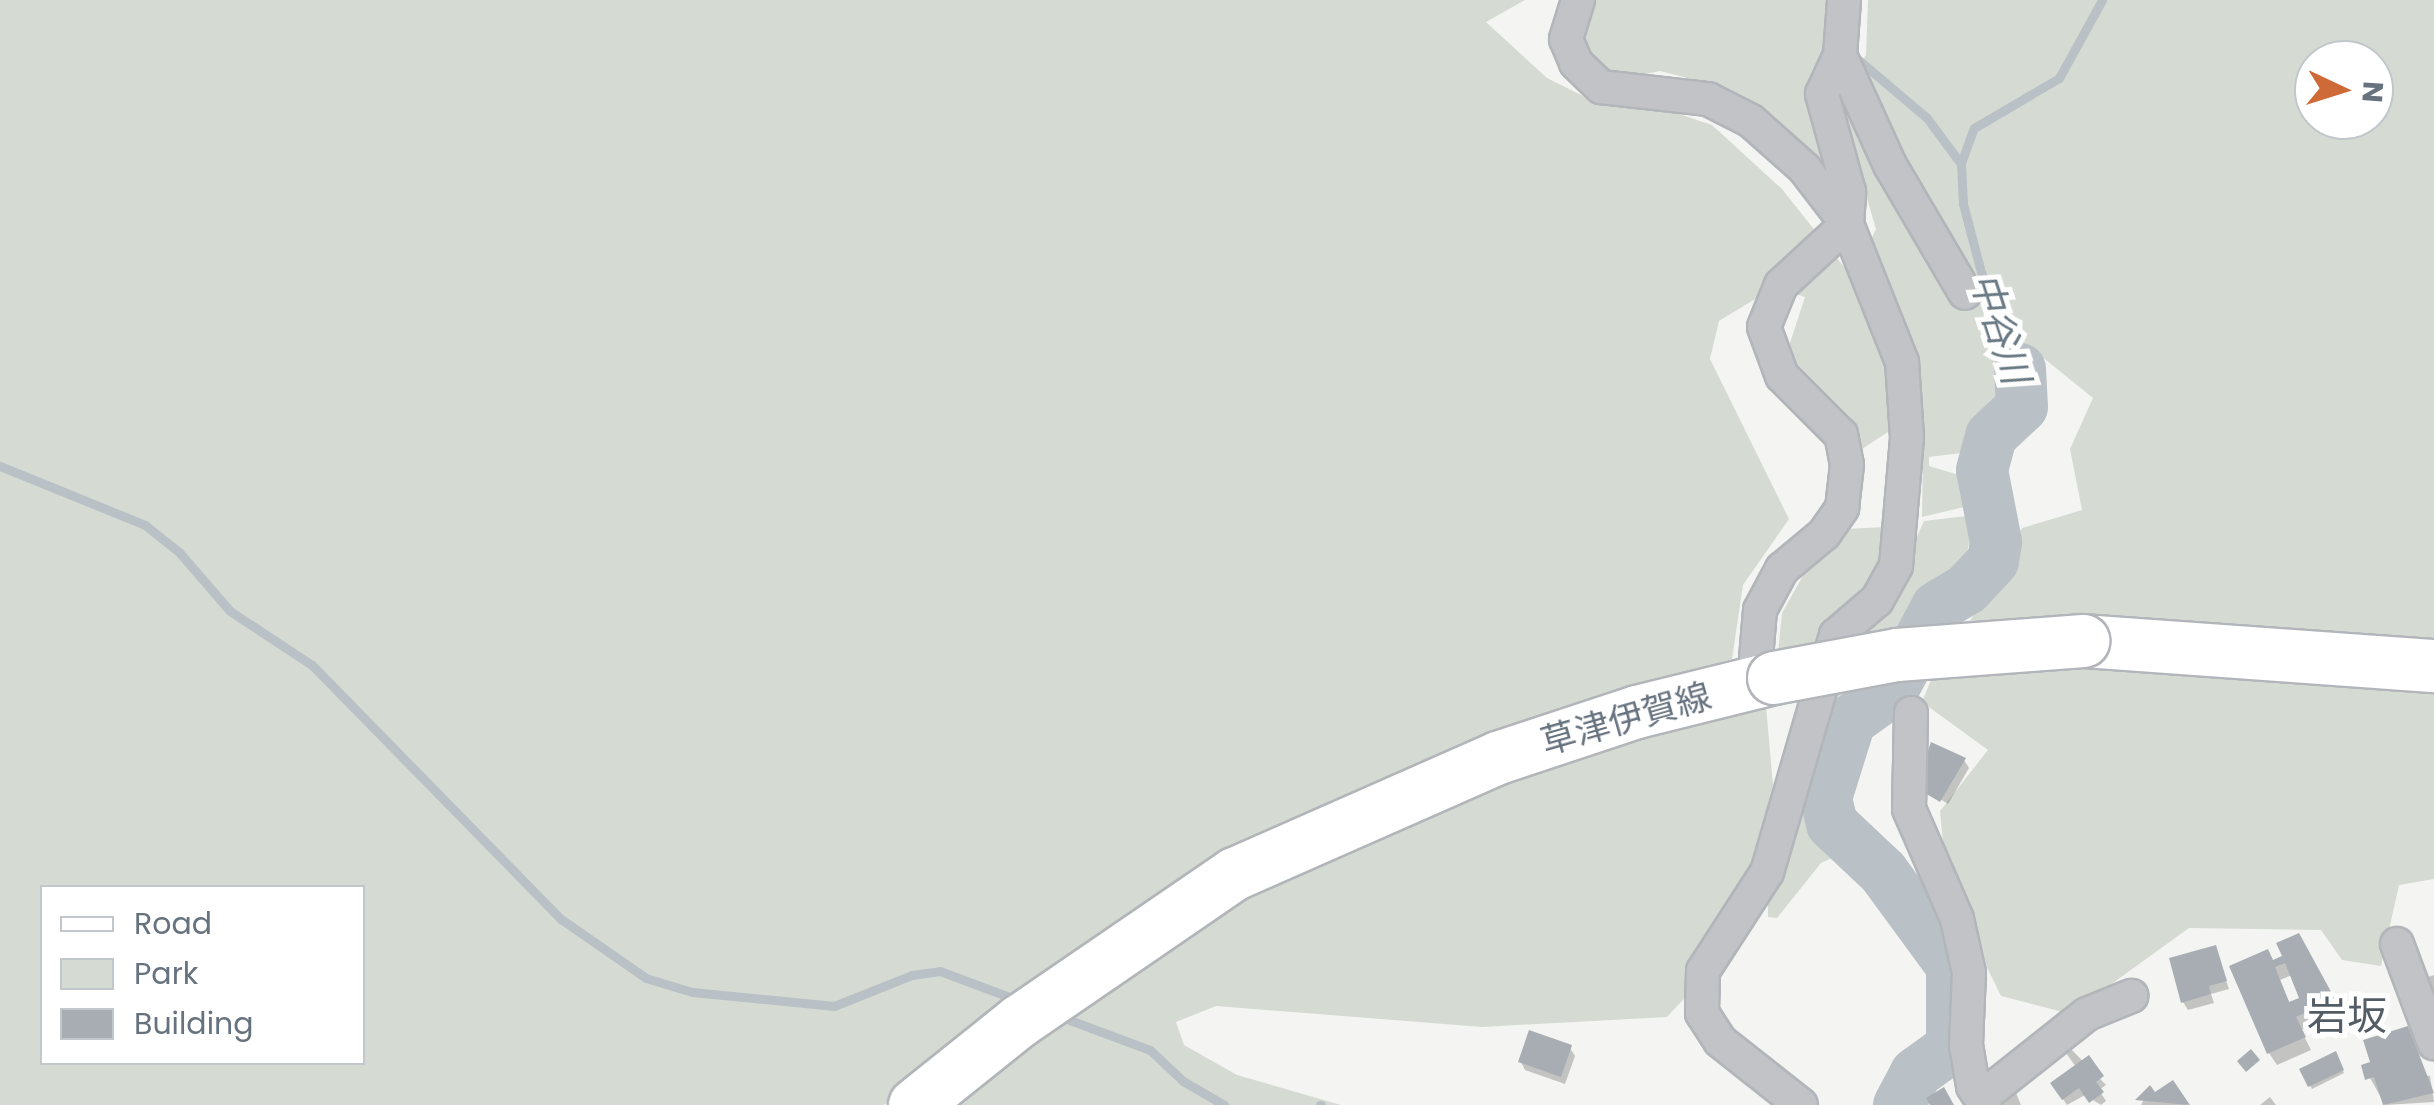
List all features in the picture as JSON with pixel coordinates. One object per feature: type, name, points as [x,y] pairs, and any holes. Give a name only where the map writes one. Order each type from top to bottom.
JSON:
[{"type":"main road","name":"草津伊賀線","points":[[915,1105],[1020,1020],[1235,874],[1498,758],[1764,680],[1897,655],[2083,641],[2434,666]]},
{"type":"street","points":[[1578,0],[1566,39],[1576,63],[1601,88],[1708,99],[1750,122],[1804,168],[1847,224],[1902,362],[1907,438],[1896,566],[1877,600],[1836,635],[1767,872],[1704,971],[1700,999],[1720,1041],[1801,1105]]},
{"type":"street","points":[[1764,680],[1760,610],[1782,570],[1824,534],[1842,508],[1847,465],[1840,434],[1782,376],[1764,327],[1781,285],[1847,224],[1849,192],[1822,94],[1840,55],[1844,0]]},
{"type":"street","points":[[1840,55],[1890,165],[1965,293]]},
{"type":"street","points":[[1911,712],[1909,809],[1957,918],[1969,973],[1966,1045],[1983,1101],[2088,1014],[2131,996]]},
{"type":"street","points":[[2396,944],[2434,1043]]},
{"type":"green space","points":[[0,0],[1525,0],[1486,22],[1547,78],[1603,106],[1655,106],[1712,125],[1782,189],[1848,272],[1887,366],[1891,430],[1853,455],[1785,358],[1805,297],[1775,287],[1719,321],[1710,359],[1789,519],[1743,585],[1732,659],[1618,690],[1766,706],[1773,785],[1744,892],[1695,987],[1667,1017],[1482,1027],[1216,1006],[1176,1022],[1184,1045],[1237,1075],[1341,1105],[941,1105],[927,1083],[883,1105],[0,1105]]},
{"type":"green space","points":[[1590,0],[1834,0],[1836,197],[1715,85],[1660,71],[1621,79],[1591,71],[1581,34]]},
{"type":"green space","points":[[1868,0],[2434,0],[2434,879],[2399,885],[2381,966],[2342,960],[2321,930],[2189,928],[2070,1014],[2001,996],[1947,886],[1940,811],[1988,750],[1922,702],[1935,670],[2176,631],[2103,614],[1969,623],[2022,528],[2082,510],[2070,449],[2093,398],[2036,352],[2017,410],[1997,411],[1986,450],[1929,457],[1929,466],[1979,481],[1977,504],[1922,517],[1923,451],[1912,354],[1867,248],[1876,229],[1847,131],[1838,74],[1971,290],[1917,176],[1879,139],[1855,72],[1866,55]]},
{"type":"green space","points":[[1975,515],[1961,581],[1909,629],[1843,639],[1893,590],[1924,521]]},
{"type":"green space","points":[[1885,527],[1891,548],[1877,580],[1830,618],[1826,642],[1778,653],[1782,613],[1814,556],[1845,529]]},
{"type":"green space","points":[[1881,682],[1844,760],[1832,809],[1847,851],[1821,863],[1777,918],[1768,917],[1768,890],[1787,832],[1803,811],[1825,692]]},
{"type":"building","points":[[1931,742],[1966,758],[1940,802],[1915,787]]},
{"type":"building","points":[[2299,933],[2335,999],[2296,1017],[2306,1037],[2267,1054],[2229,966],[2268,949],[2273,960],[2282,956],[2276,943]],"holes":[[[2285,963],[2299,998],[2289,1002],[2275,967]]]},
{"type":"building","points":[[2216,945],[2227,981],[2209,986],[2211,994],[2181,1003],[2169,958]]},
{"type":"building","points":[[2408,1026],[2434,1093],[2383,1105],[2374,1077],[2365,1080],[2361,1065],[2370,1062],[2363,1040]]},
{"type":"building","points":[[1529,1030],[1572,1045],[1561,1077],[1518,1062]]},
{"type":"building","points":[[2251,1049],[2260,1060],[2246,1072],[2237,1061]]},
{"type":"building","points":[[2336,1051],[2344,1070],[2308,1087],[2299,1069]]},
{"type":"building","points":[[2089,1055],[2104,1076],[2096,1082],[2104,1092],[2089,1103],[2079,1088],[2062,1100],[2050,1083]]},
{"type":"building","points":[[2173,1080],[2190,1105],[2135,1100],[2150,1085],[2155,1092]]},
{"type":"building","points":[[1944,1087],[1954,1105],[1930,1105],[1926,1098]]},
{"type":"waterway","points":[[1961,163],[1974,128],[2059,78],[2102,0]]},
{"type":"waterway","name":"中谷川","points":[[1855,57],[1927,118],[1961,164],[1963,204],[1981,272],[2020,369]]},
{"type":"waterway","name":"中谷川","points":[[1899,1105],[1916,1073],[1952,1047],[1952,966],[1883,872],[1832,824],[1826,798],[1850,721],[1892,691],[1937,607],[1967,589],[1993,561],[1996,542],[1982,470],[1991,436],[2022,407],[2020,369]]},
{"type":"waterway","points":[[0,466],[145,525],[179,552],[230,611],[312,665],[561,919],[646,978],[692,992],[834,1006],[912,975],[940,971],[1017,1000]]},
{"type":"waterway","points":[[1059,1016],[1150,1050],[1183,1081],[1224,1105]]},
{"type":"district","name":"岩坂","points":[[2347,1016]]}]
